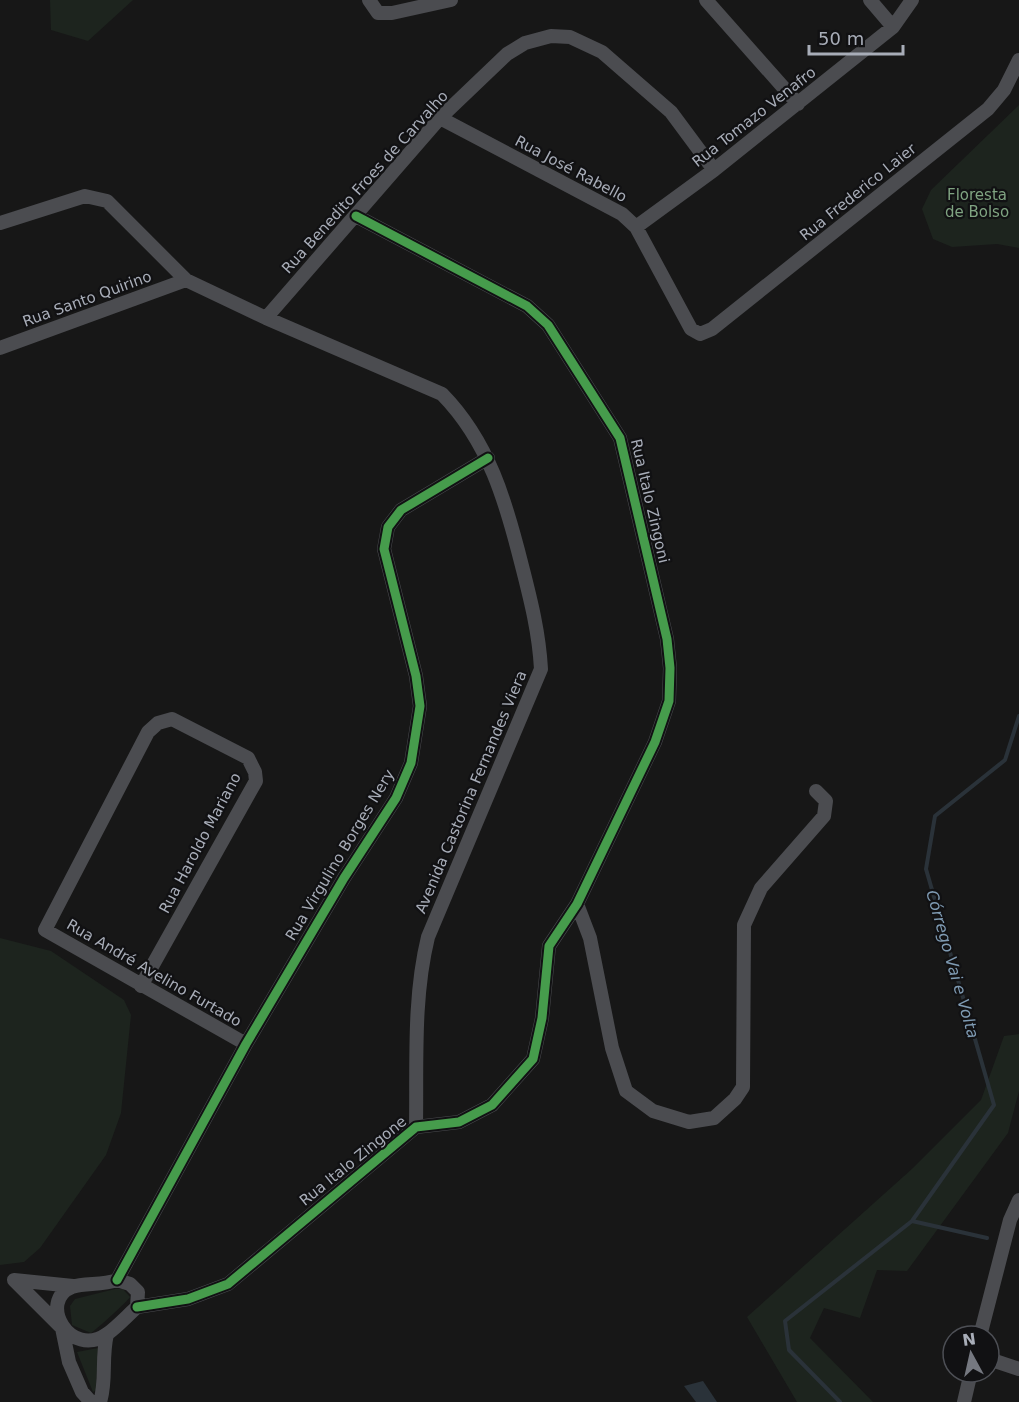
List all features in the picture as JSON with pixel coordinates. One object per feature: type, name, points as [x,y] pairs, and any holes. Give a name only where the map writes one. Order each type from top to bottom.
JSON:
[{"type":"street","points":[[369,0],[378,13],[451,0]]},
{"type":"street","points":[[706,0],[798,104]]},
{"type":"street","points":[[870,0],[893,27]]},
{"type":"street","name":"Rua Tomazo Venafro","points":[[636,227],[714,170],[893,27],[912,0]]},
{"type":"street","name":"Rua Benedito Froes de Carvalho","points":[[266,318],[440,118],[507,54],[525,43],[552,36],[570,37],[602,52],[671,112],[714,170]]},
{"type":"street","name":"Rua Frederico Laier","points":[[700,334],[712,328],[988,109],[1005,90],[1019,60]]},
{"type":"street","name":"Rua José Rabello","points":[[440,118],[622,214],[636,227],[691,329],[700,334]]},
{"type":"street","name":"Avenida Castorina Fernandes Viera","points":[[0,223],[85,196],[107,201],[186,280],[266,318],[442,394],[459,412],[488,458],[506,504],[537,622],[541,669],[428,937],[422,963],[418,1016],[416,1127]]},
{"type":"street","name":"Rua Italo Zingoni","points":[[356,216],[527,306],[548,326],[620,438],[667,639],[669,700],[655,742],[577,904]]},
{"type":"street","name":"Rua Santo Quirino","points":[[0,348],[186,280]]},
{"type":"street","name":"Rua Virgulino Borges Nery","points":[[117,1280],[246,1044],[344,878],[396,798],[411,763],[420,706],[416,676],[384,549],[388,527],[401,510],[488,458]]},
{"type":"street","name":"Rua Haroldo Mariano","points":[[45,930],[148,732],[158,723],[172,719],[248,758],[255,771],[256,782],[141,986]]},
{"type":"street","points":[[577,904],[590,938],[612,1048],[626,1091],[653,1111],[689,1122],[714,1118],[735,1099],[742,1087],[744,925],[761,888],[824,816],[826,801],[816,791]]},
{"type":"street","name":"Rua Italo Zingone","points":[[137,1307],[188,1299],[228,1284],[416,1127],[459,1122],[492,1105],[533,1059],[542,1018],[549,946],[577,904]]},
{"type":"street","name":"Rua André Avelino Furtado","points":[[45,930],[246,1044]]},
{"type":"street","points":[[983,1324],[1010,1220],[1019,1200]]},
{"type":"street","points":[[7,1279],[73,1286],[104,1285],[117,1280],[130,1284],[138,1292],[137,1307],[107,1334],[96,1339],[74,1338],[7,1279]]},
{"type":"street","points":[[73,1286],[58,1302],[58,1312],[69,1362],[82,1392],[91,1402]]},
{"type":"street","points":[[100,1402],[104,1390],[102,1355],[107,1334]]},
{"type":"street","points":[[1001,1363],[1019,1369]]},
{"type":"street","points":[[964,1402],[968,1384]]},
{"type":"green space","points":[[50,0],[133,0],[88,41],[51,30]]},
{"type":"green space","name":"Floresta de Bolso","points":[[1019,105],[1019,248],[997,244],[952,247],[933,239],[922,209],[931,190]]},
{"type":"green space","points":[[0,938],[51,951],[124,1000],[131,1015],[121,1113],[106,1155],[40,1248],[24,1262],[0,1265]]},
{"type":"green space","points":[[1019,1034],[1019,1091],[1008,1133],[907,1271],[877,1270],[860,1318],[824,1308],[810,1338],[873,1402],[797,1402],[747,1317],[913,1168],[981,1100],[1004,1036]]},
{"type":"green space","points":[[123,1289],[130,1297],[91,1333],[72,1325],[70,1306],[75,1299]]},
{"type":"green space","points":[[98,1348],[96,1390],[93,1392],[77,1352]]},
{"type":"shaded area","points":[[703,1381],[717,1402],[696,1402],[684,1386]]},
{"type":"waterway","name":"Córrego Vai e Volta","points":[[840,1402],[789,1350],[785,1321],[912,1221],[994,1105],[926,869],[935,816],[1005,760],[1019,716]]},
{"type":"waterway","name":"Córrego Vai e Volta","points":[[912,1221],[987,1238]]},
{"type":"cycle path","points":[[137,1307],[188,1299],[228,1284],[416,1127],[459,1122],[492,1105],[533,1059],[542,1018],[549,946],[577,904],[655,742],[669,701],[670,668],[667,639],[620,438],[548,325],[527,306],[356,216]]},
{"type":"cycle path","points":[[117,1280],[246,1044],[344,878],[396,798],[411,763],[420,706],[416,676],[384,549],[388,527],[401,510],[488,458]]}]
